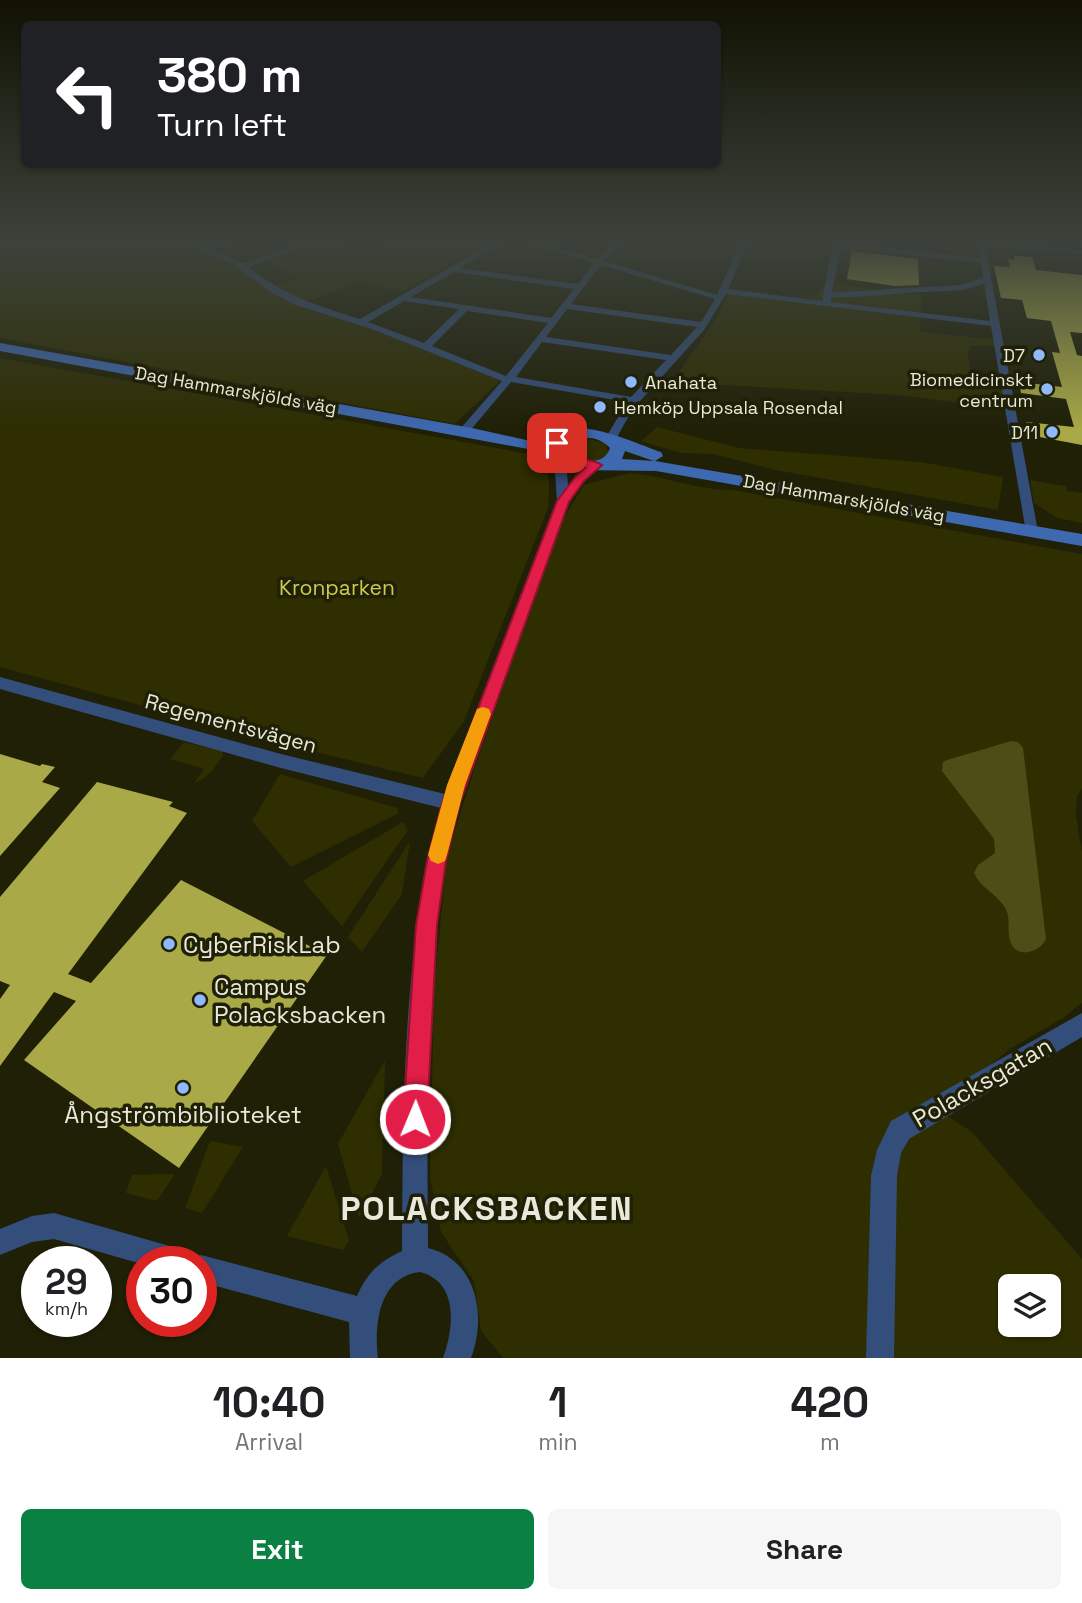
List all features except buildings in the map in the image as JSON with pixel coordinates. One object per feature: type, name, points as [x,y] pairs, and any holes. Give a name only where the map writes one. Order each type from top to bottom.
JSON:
[{"type":"main road","name":"Dag Hammarskjölds väg","points":[[0,347],[468,432],[531,445],[559,455]]},
{"type":"main road","name":"Dag Hammarskjölds väg","points":[[468,432],[580,433],[612,440],[641,453],[1031,527],[1082,540]]},
{"type":"main road","points":[[580,433],[557,443],[559,455],[577,465],[601,464],[617,454],[612,440]]},
{"type":"main road","name":"Dag Hammarskjölds väg","points":[[601,464],[656,466],[1031,527],[1082,531]]},
{"type":"street","points":[[306,305],[427,346],[509,379],[629,404]]},
{"type":"street","points":[[360,323],[390,305]]},
{"type":"street","points":[[444,305],[554,321]]},
{"type":"street","points":[[580,433],[607,425],[675,358],[703,326],[715,305]]},
{"type":"street","points":[[872,305],[995,324]]},
{"type":"street","points":[[992,305],[1031,527]]},
{"type":"street","points":[[468,432],[478,415],[565,306],[703,326]]},
{"type":"street","points":[[427,346],[464,309]]},
{"type":"street","points":[[540,339],[675,358]]},
{"type":"street","points":[[612,440],[629,404]]},
{"type":"street","points":[[559,455],[563,501]]},
{"type":"street","points":[[415,1259],[415,1094],[426,925],[436,861],[451,803],[563,501],[580,478],[601,464]]},
{"type":"street","name":"Regementsvägen","points":[[0,684],[281,761],[451,803]]},
{"type":"street","name":"Polacksgatan","points":[[880,1358],[884,1176],[889,1150],[900,1129],[1082,1024]]},
{"type":"street","points":[[0,1242],[32,1229],[54,1226],[126,1247]]},
{"type":"street","points":[[364,1358],[360,1336],[364,1312],[372,1292],[385,1274],[415,1259],[434,1262],[449,1272],[460,1290],[465,1329],[459,1357]]},
{"type":"street","points":[[217,1272],[364,1312]]},
{"type":"green space","points":[[0,305],[314,305],[503,378],[455,424],[0,338]]},
{"type":"green space","points":[[723,305],[921,305],[920,332],[998,340],[999,346],[970,346],[968,354],[971,373],[986,380],[1005,383],[1009,409],[897,395],[672,382]]},
{"type":"green space","name":"Kronparken","points":[[0,358],[529,454],[543,465],[548,477],[548,508],[464,721],[423,778],[291,746],[0,667]]},
{"type":"green space","points":[[657,427],[739,448],[921,462],[1003,477],[998,510],[776,470],[713,454],[681,453],[641,441]]},
{"type":"green space","points":[[581,439],[606,444],[608,454],[598,460],[589,461],[569,455],[568,445]]},
{"type":"green space","points":[[629,473],[1082,554],[1082,789],[1077,796],[1076,815],[1082,853],[1082,1003],[1063,1018],[1010,1049],[936,1109],[971,1131],[1082,1259],[1082,1358],[503,1358],[481,1331],[474,1281],[441,1232],[430,1178],[434,987],[447,856],[474,770],[560,524],[584,485]]},
{"type":"green space","points":[[1030,480],[1066,486],[1067,491],[1082,493],[1082,523],[1057,518],[1034,503]]},
{"type":"green space","points":[[184,742],[222,751],[223,756],[211,772],[194,783],[204,769],[170,759]]},
{"type":"green space","points":[[280,774],[397,808],[399,813],[291,867],[252,821]]},
{"type":"green space","points":[[403,822],[408,830],[342,926],[303,881]]},
{"type":"green space","points":[[410,841],[402,894],[362,952],[348,937]]},
{"type":"green space","points":[[385,1060],[382,1174],[359,1218],[338,1144]]},
{"type":"green space","points":[[210,1141],[243,1147],[202,1213],[185,1208]]},
{"type":"green space","points":[[326,1166],[349,1240],[343,1250],[287,1236]]},
{"type":"green space","points":[[175,1174],[157,1201],[126,1193],[132,1175]]},
{"type":"shaded area","points":[[1011,741],[1018,742],[1023,748],[1046,939],[1039,947],[1029,952],[1014,948],[1004,906],[974,873],[978,865],[995,853],[994,839],[942,771],[943,762],[947,760]]},
{"type":"slow traffic","points":[[438,855],[456,785],[483,714]]},
{"type":"place","name":"D7","points":[[1039,355]]},
{"type":"place","name":"Anahata","points":[[631,382]]},
{"type":"place","name":"Biomedicinskt centrum","points":[[1047,389]]},
{"type":"place","name":"Hemköp Uppsala Rosendal","points":[[600,407]]},
{"type":"place","name":"D11","points":[[1052,432]]},
{"type":"place","name":"CyberRiskLab","points":[[169,944]]},
{"type":"place","name":"Campus Polacksbacken","points":[[200,1000]]},
{"type":"place","name":"Ångströmbiblioteket","points":[[183,1088]]},
{"type":"district","name":"POLACKSBACKEN","points":[[487,1209]]},
{"type":"route","points":[[415,1119],[426,925],[436,861],[451,803],[563,501],[586,471],[596,465],[577,465],[560,457],[556,450],[557,443]]}]
